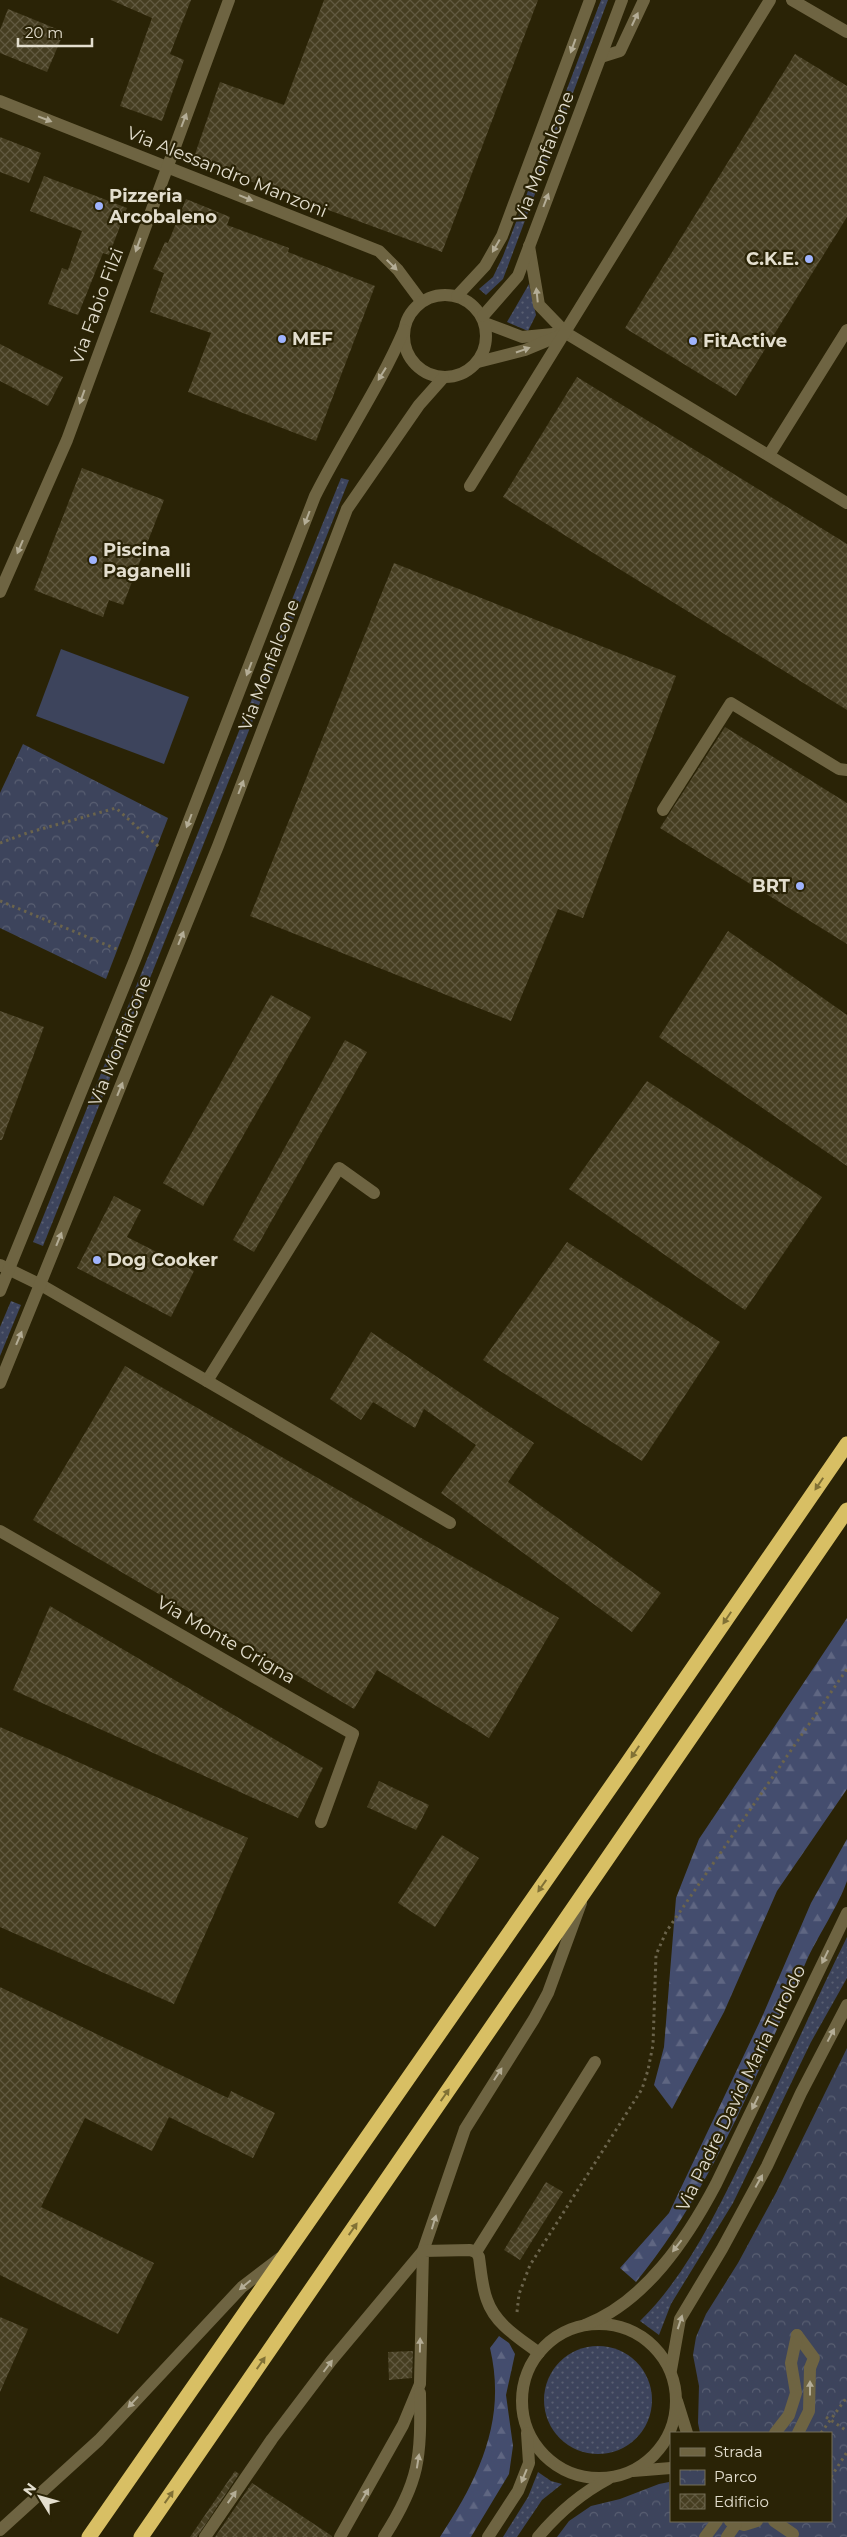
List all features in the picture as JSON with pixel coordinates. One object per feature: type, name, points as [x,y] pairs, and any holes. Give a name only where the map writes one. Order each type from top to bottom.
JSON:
[{"type":"highway","points":[[89,2537],[619,1777],[847,1444]]},
{"type":"highway","points":[[141,2537],[847,1510]]},
{"type":"street","name":"Via Fabio Filzi","points":[[0,592],[67,440],[229,0]]},
{"type":"street","name":"Via Monfalcone","points":[[457,296],[485,266],[502,236],[590,0]]},
{"type":"street","name":"Via Monfalcone","points":[[484,320],[518,276],[622,0]]},
{"type":"street","points":[[601,57],[620,50],[644,0]]},
{"type":"street","points":[[470,486],[770,0]]},
{"type":"street","points":[[792,0],[847,32]]},
{"type":"street","name":"Via Alessandro Manzoni","points":[[0,101],[379,251],[398,270],[422,302]]},
{"type":"street","points":[[529,246],[538,305],[566,333],[847,503]]},
{"type":"street","points":[[478,362],[485,349],[487,334],[484,320],[474,305],[457,296],[442,294],[422,302],[409,315],[404,330],[404,345],[413,362],[423,372],[444,378],[458,376],[478,362],[525,350],[566,333]]},
{"type":"street","points":[[484,320],[522,337],[566,333]]},
{"type":"street","name":"Via Monfalcone","points":[[0,1291],[4,1267],[136,957],[315,496],[336,453],[391,361],[404,330]]},
{"type":"street","points":[[768,456],[847,330]]},
{"type":"street","name":"Via Monfalcone","points":[[0,1383],[215,855],[347,509],[419,405],[444,378]]},
{"type":"street","points":[[663,810],[731,703],[839,769],[847,770]]},
{"type":"street","points":[[207,1381],[339,1168],[374,1193]]},
{"type":"street","points":[[4,1267],[41,1285],[450,1523]]},
{"type":"street","name":"Via Monte Grigna","points":[[0,1531],[353,1734],[321,1822]]},
{"type":"street","points":[[384,2537],[400,2512],[412,2487],[417,2467],[423,2251],[464,2129],[534,2019],[548,1993],[584,1894]]},
{"type":"street","name":"Via Padre David Maria Turoldo","points":[[584,2325],[604,2317],[643,2286],[695,2223],[716,2184],[847,1913]]},
{"type":"street","points":[[687,2432],[670,2370],[674,2342],[683,2312],[722,2249],[767,2166],[801,2093],[847,2005]]},
{"type":"street","points":[[476,2252],[595,2062]]},
{"type":"street","points":[[204,2537],[272,2439],[331,2361],[423,2251],[470,2250],[476,2252],[479,2257],[487,2302],[509,2331],[539,2353]]},
{"type":"street","points":[[0,2530],[99,2440],[242,2287],[284,2255]]},
{"type":"street","points":[[488,2537],[518,2491],[530,2463],[527,2428],[523,2412],[523,2389],[530,2366],[539,2353],[559,2335],[584,2325],[600,2323],[629,2329],[654,2346],[670,2370]]},
{"type":"street","points":[[776,2432],[789,2414],[796,2393],[790,2363],[797,2335],[814,2358],[810,2368],[809,2411],[798,2432]]},
{"type":"street","points":[[340,2537],[403,2425],[420,2384]]},
{"type":"street","points":[[670,2432],[675,2419],[677,2401]]},
{"type":"street","points":[[527,2428],[542,2453],[560,2467],[580,2476],[610,2478]]},
{"type":"street","points":[[632,2471],[647,2462],[659,2450],[670,2432]]},
{"type":"street","points":[[538,2537],[557,2514],[575,2498],[610,2478],[632,2471],[670,2468]]},
{"type":"street","points":[[705,2537],[716,2522]]},
{"type":"street","points":[[727,2537],[733,2522],[744,2525],[754,2522]]},
{"type":"street","points":[[775,2522],[793,2534]]},
{"type":"path","points":[[0,844],[27,833],[116,808],[157,847],[176,855]]},
{"type":"path","points":[[0,901],[136,957]]},
{"type":"path","points":[[509,2331],[516,2318],[519,2294],[530,2265],[642,2089],[653,2045],[656,1955],[666,1932],[847,1669]]},
{"type":"path","points":[[822,2432],[847,2397]]},
{"type":"path","points":[[832,2474],[847,2452]]},
{"type":"green space","points":[[601,0],[608,0],[503,279],[486,295],[479,289],[493,277],[503,256]]},
{"type":"green space","points":[[529,284],[536,315],[528,331],[507,322]]},
{"type":"green space","points":[[341,478],[349,480],[43,1246],[33,1242]]},
{"type":"green space","points":[[61,649],[189,697],[164,764],[36,716]]},
{"type":"green space","points":[[23,744],[168,818],[106,979],[0,928],[0,793]]},
{"type":"green space","points":[[11,1301],[21,1305],[0,1356],[0,1327]]},
{"type":"green space","points":[[847,1618],[847,1789],[777,1891],[724,2012],[672,2109],[654,2085],[664,2047],[676,1898],[699,1839]]},
{"type":"green space","points":[[847,1839],[847,1881],[806,1962],[732,2128],[688,2208],[636,2282],[620,2268],[669,2213],[762,2017],[811,1903]]},
{"type":"green space","points":[[847,1937],[847,1978],[811,2042],[733,2203],[671,2304],[659,2335],[640,2321],[657,2303],[687,2263],[712,2219],[746,2152]]},
{"type":"green space","points":[[847,2048],[847,2537],[557,2537],[569,2521],[591,2506],[620,2499],[669,2482],[670,2522],[832,2522],[832,2432],[700,2432],[698,2423],[699,2386],[693,2355],[696,2337],[706,2314],[738,2263],[777,2191]]},
{"type":"green space","points":[[499,2336],[509,2343],[515,2354],[506,2395],[513,2446],[509,2474],[471,2537],[440,2537],[467,2493],[486,2447],[492,2424],[495,2400],[490,2348]]},
{"type":"green space","points":[[598,2346],[619,2350],[636,2362],[648,2379],[652,2400],[648,2421],[636,2438],[619,2450],[598,2454],[577,2450],[560,2438],[548,2421],[544,2400],[548,2379],[560,2362],[577,2350]]},
{"type":"green space","points":[[538,2472],[551,2481],[562,2484],[542,2500],[517,2537],[503,2537],[528,2497]]},
{"type":"building","points":[[111,0],[191,0],[170,54],[184,60],[162,121],[120,106],[152,18]]},
{"type":"building","points":[[324,0],[538,0],[442,252],[193,160],[220,82],[284,105]]},
{"type":"building","points":[[8,9],[64,32],[47,72],[0,53],[0,30]]},
{"type":"building","points":[[795,54],[847,86],[847,217],[736,396],[625,328]]},
{"type":"building","points":[[0,137],[41,153],[29,183],[0,172]]},
{"type":"building","points":[[44,176],[127,208],[109,255],[103,253],[78,315],[48,304],[62,268],[68,270],[82,231],[30,211]]},
{"type":"building","name":"MEF","points":[[186,199],[230,217],[227,225],[289,248],[288,252],[375,286],[316,441],[188,392],[211,333],[150,312],[164,273],[153,269],[165,242],[168,243]]},
{"type":"building","points":[[0,344],[63,377],[48,406],[0,381]]},
{"type":"building","points":[[577,377],[847,544],[847,710],[503,497]]},
{"type":"building","name":"Piscina Paganelli","points":[[82,468],[164,500],[123,605],[109,600],[103,617],[34,590]]},
{"type":"building","points":[[394,563],[676,676],[583,918],[558,909],[511,1021],[250,916]]},
{"type":"building","name":"BRT","points":[[725,727],[847,803],[847,944],[660,828]]},
{"type":"building","points":[[728,931],[847,1015],[847,1166],[659,1037]]},
{"type":"building","points":[[271,995],[311,1017],[203,1206],[163,1183]]},
{"type":"building","points":[[0,1011],[44,1027],[2,1140],[0,1140]]},
{"type":"building","points":[[345,1040],[367,1052],[254,1252],[233,1240]]},
{"type":"building","points":[[647,1081],[822,1197],[745,1310],[569,1189]]},
{"type":"building","points":[[114,1196],[141,1210],[127,1237],[194,1271],[171,1317],[77,1268]]},
{"type":"building","points":[[567,1242],[720,1342],[642,1461],[483,1360]]},
{"type":"building","points":[[371,1332],[534,1443],[508,1482],[661,1593],[632,1632],[441,1493],[476,1445],[424,1409],[415,1428],[373,1402],[361,1420],[330,1399]]},
{"type":"building","points":[[125,1366],[559,1618],[489,1738],[377,1670],[354,1709],[33,1520]]},
{"type":"building","points":[[50,1606],[323,1768],[298,1818],[13,1690]]},
{"type":"building","points":[[0,1727],[248,1838],[174,2004],[0,1927]]},
{"type":"building","points":[[379,1781],[429,1805],[416,1830],[367,1807]]},
{"type":"building","points":[[442,1835],[479,1858],[435,1927],[398,1903]]},
{"type":"building","points":[[0,1987],[228,2098],[231,2091],[275,2113],[253,2158],[169,2117],[152,2151],[85,2118],[41,2207],[154,2263],[118,2334],[0,2275]]},
{"type":"building","points":[[546,2182],[563,2192],[520,2260],[504,2250]]},
{"type":"building","points":[[0,2317],[28,2329],[0,2392]]},
{"type":"building","points":[[413,2351],[412,2378],[389,2380],[388,2352]]},
{"type":"building","points":[[235,2471],[239,2474],[197,2537],[190,2537]]},
{"type":"building","points":[[252,2483],[332,2536],[332,2537],[215,2537]]},
{"type":"place","name":"Pizzeria Arcobaleno","points":[[99,206]]},
{"type":"place","name":"C.K.E.","points":[[809,259]]},
{"type":"place","name":"MEF","points":[[282,339]]},
{"type":"place","name":"FitActive","points":[[693,341]]},
{"type":"place","name":"Piscina Paganelli","points":[[93,560]]},
{"type":"place","name":"BRT","points":[[800,886]]},
{"type":"place","name":"Dog Cooker","points":[[97,1260]]}]
